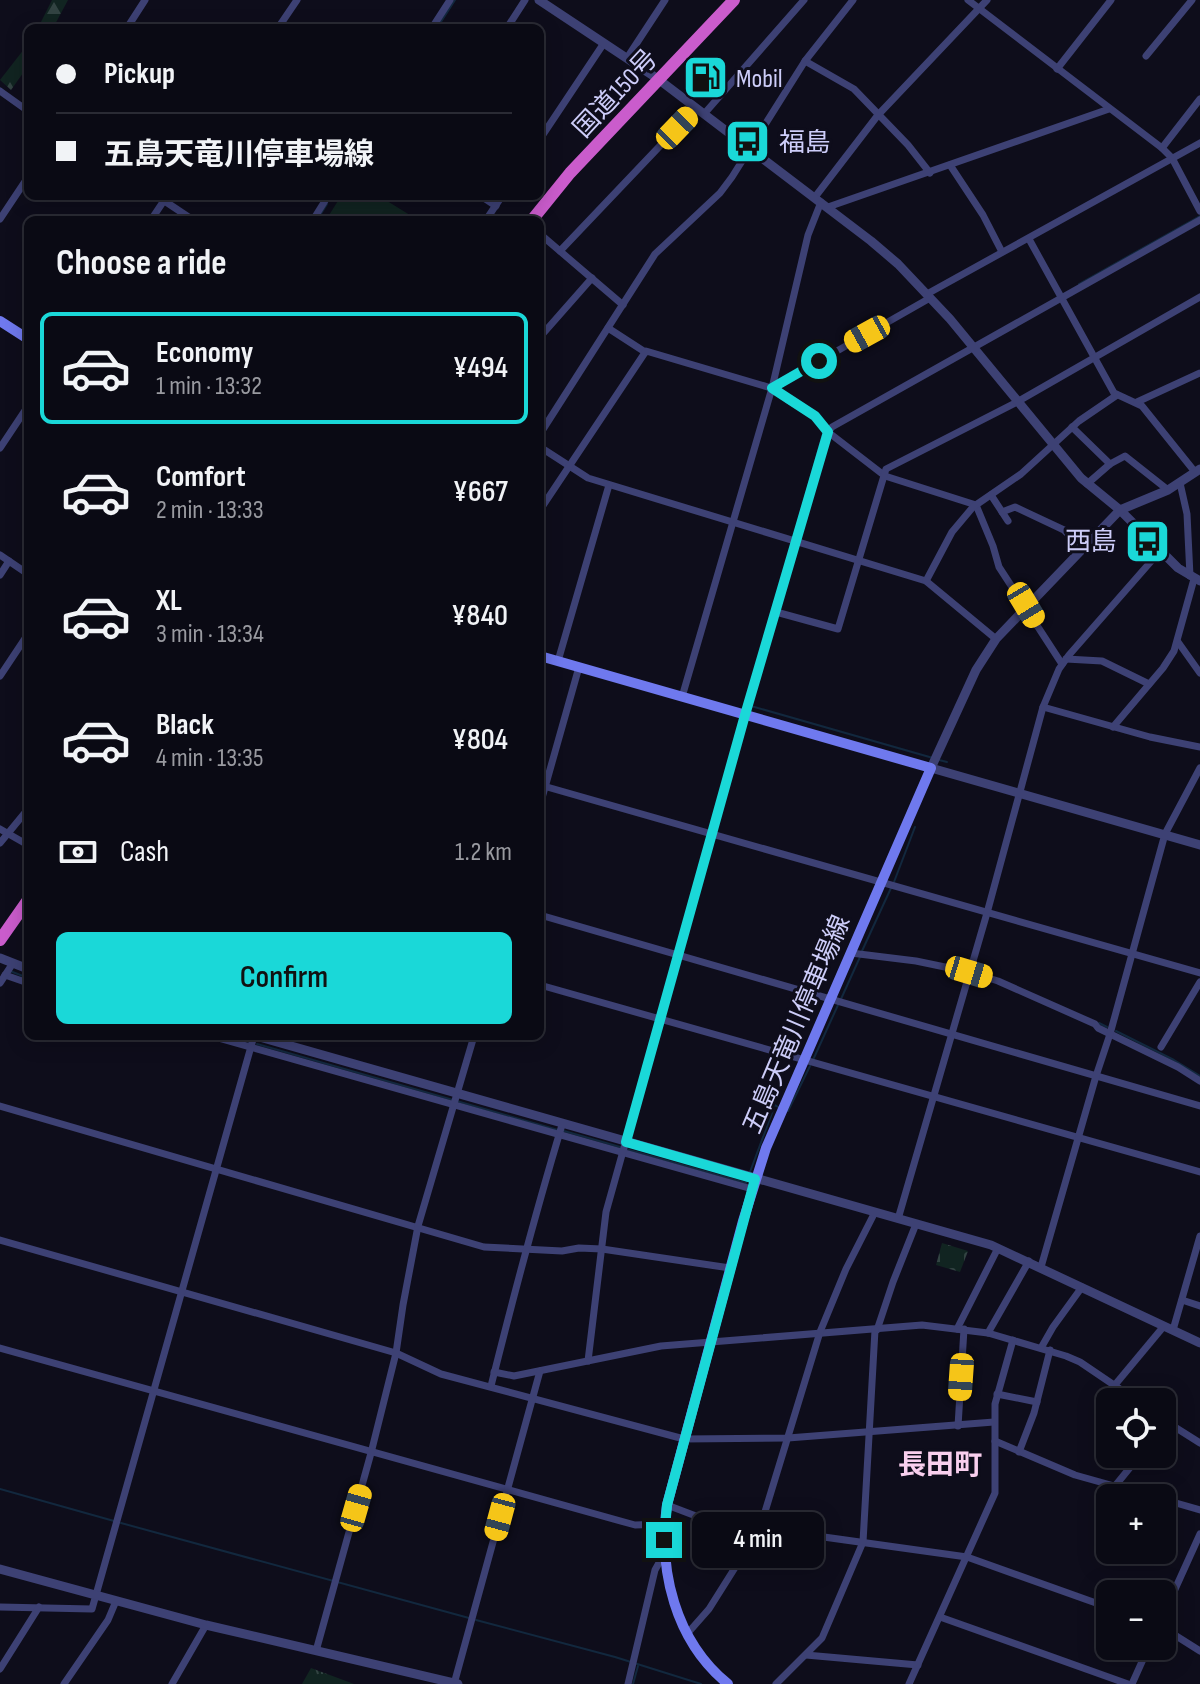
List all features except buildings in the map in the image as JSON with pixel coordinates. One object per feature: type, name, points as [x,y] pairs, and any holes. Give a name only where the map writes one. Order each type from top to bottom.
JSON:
[{"type":"highway","name":"国道150号","points":[[535,216],[570,173],[734,0]]},
{"type":"highway","points":[[0,940],[24,906]]},
{"type":"main road","points":[[0,321],[24,336]]},
{"type":"main road","points":[[544,657],[931,768]]},
{"type":"main road","name":"五島天竜川停車場線","points":[[728,1684],[687,1634],[672,1597],[664,1554],[667,1505],[754,1184],[803,1060],[931,768]]},
{"type":"street","points":[[130,24],[145,0]]},
{"type":"street","points":[[281,24],[297,0]]},
{"type":"street","points":[[435,24],[450,0]]},
{"type":"street","points":[[510,24],[525,0]]},
{"type":"street","points":[[539,0],[658,79],[871,241],[929,296],[1087,484],[1195,579]]},
{"type":"street","points":[[627,58],[665,0]]},
{"type":"street","points":[[560,251],[700,111],[804,0]]},
{"type":"street","points":[[544,428],[655,254],[720,193],[805,61],[853,0]]},
{"type":"street","points":[[968,0],[1162,148],[1172,158],[1200,210]]},
{"type":"street","points":[[682,697],[772,388],[808,235],[821,202],[878,115],[987,0]]},
{"type":"street","points":[[1057,69],[1111,0]]},
{"type":"street","points":[[1146,56],[1192,0]]},
{"type":"street","points":[[544,133],[604,43]]},
{"type":"street","points":[[805,61],[854,89],[908,145],[930,173]]},
{"type":"street","points":[[0,91],[24,108]]},
{"type":"street","points":[[1162,148],[1200,99]]},
{"type":"street","points":[[821,202],[930,173],[1109,109]]},
{"type":"street","points":[[772,388],[1002,252],[1200,143]]},
{"type":"street","points":[[950,165],[983,215],[1002,252]]},
{"type":"street","points":[[0,219],[24,183]]},
{"type":"street","points":[[166,200],[188,216]]},
{"type":"street","points":[[487,200],[496,206]]},
{"type":"street","points":[[489,216],[500,200]]},
{"type":"street","points":[[588,1361],[606,1212],[828,432],[1200,220]]},
{"type":"street","points":[[544,237],[623,305]]},
{"type":"street","points":[[1029,239],[1114,393],[1137,402],[1198,471],[1168,490],[1120,510],[1026,605],[996,639],[976,670],[931,768],[1200,845]]},
{"type":"street","points":[[544,332],[592,278]]},
{"type":"street","points":[[776,612],[838,629],[886,469],[1017,402],[1200,297]]},
{"type":"street","points":[[608,328],[645,352],[772,388],[815,416],[828,432],[885,476],[976,505],[999,567],[1064,662]]},
{"type":"street","points":[[544,504],[645,352]]},
{"type":"street","points":[[1137,402],[1200,373]]},
{"type":"street","points":[[926,581],[952,532],[976,505],[1054,446],[1072,427],[1117,395]]},
{"type":"street","points":[[0,448],[24,412]]},
{"type":"street","points":[[1072,427],[1110,464]]},
{"type":"street","points":[[544,450],[588,478],[926,581],[996,639]]},
{"type":"street","points":[[1087,484],[1110,464],[1125,456],[1168,490]]},
{"type":"street","points":[[1113,727],[1163,668],[1178,642],[1195,579],[1180,483]]},
{"type":"street","points":[[558,661],[609,485]]},
{"type":"street","points":[[991,495],[1008,521]]},
{"type":"street","points":[[1002,512],[1015,507],[1064,530],[1082,549]]},
{"type":"street","points":[[1189,535],[1200,531]]},
{"type":"street","points":[[898,1219],[1043,707],[1064,662],[1161,550]]},
{"type":"street","points":[[0,555],[24,571]]},
{"type":"street","points":[[0,575],[9,561]]},
{"type":"street","points":[[0,676],[24,640]]},
{"type":"street","points":[[1178,642],[1200,673]]},
{"type":"street","points":[[1064,662],[1102,661],[1149,684]]},
{"type":"street","points":[[544,783],[579,667]]},
{"type":"street","points":[[1043,707],[1200,747]]},
{"type":"street","points":[[1041,1267],[1165,834],[1200,768]]},
{"type":"street","points":[[544,786],[1200,973]]},
{"type":"street","points":[[0,843],[3,832],[24,813]]},
{"type":"street","points":[[3,832],[24,843]]},
{"type":"street","points":[[544,916],[1200,1106]]},
{"type":"street","points":[[851,953],[916,961],[998,981],[1059,1006],[1200,1081]]},
{"type":"street","points":[[0,958],[24,967]]},
{"type":"street","points":[[0,983],[13,963]]},
{"type":"street","points":[[5,975],[24,982]]},
{"type":"street","points":[[1161,1047],[1200,982]]},
{"type":"street","points":[[544,986],[1200,1172]]},
{"type":"street","points":[[316,1651],[396,1353],[418,1226],[473,1040]]},
{"type":"street","points":[[0,1607],[92,1609],[253,1041],[754,1184],[875,1212],[998,1248],[1200,1343]]},
{"type":"street","points":[[0,1106],[484,1247],[562,1251],[602,1249],[730,1268]]},
{"type":"street","points":[[491,1386],[560,1129]]},
{"type":"street","points":[[687,1634],[709,1609],[760,1528],[820,1332],[846,1269],[875,1212]]},
{"type":"street","points":[[776,1684],[822,1638],[863,1542],[876,1330],[916,1224]]},
{"type":"street","points":[[1114,1386],[1168,1328],[1182,1300],[1200,1236]]},
{"type":"street","points":[[0,1240],[396,1353],[441,1374],[684,1439],[868,1434],[994,1422]]},
{"type":"street","points":[[958,1426],[960,1329],[998,1248]]},
{"type":"street","points":[[988,1333],[1029,1261]]},
{"type":"street","points":[[1041,1348],[1082,1287]]},
{"type":"street","points":[[1182,1300],[1200,1306]]},
{"type":"street","points":[[494,1372],[514,1376],[661,1346],[922,1325],[988,1333],[1050,1350],[1080,1362],[1117,1388]]},
{"type":"street","points":[[909,1684],[995,1493],[994,1422],[997,1394],[1013,1340]]},
{"type":"street","points":[[0,1348],[635,1525],[664,1524]]},
{"type":"street","points":[[1019,1452],[1037,1402],[1050,1350]]},
{"type":"street","points":[[0,1569],[206,1625],[455,1684],[540,1371]]},
{"type":"street","points":[[997,1394],[1037,1402]]},
{"type":"street","points":[[1176,1430],[1200,1443]]},
{"type":"street","points":[[995,1441],[1075,1475],[1108,1484]]},
{"type":"street","points":[[1117,1484],[1130,1468]]},
{"type":"street","points":[[1176,1503],[1200,1510]]},
{"type":"street","points":[[667,1505],[709,1521],[967,1557],[1096,1603]]},
{"type":"street","points":[[1176,1587],[1200,1534]]},
{"type":"street","points":[[628,1684],[655,1570],[664,1554]]},
{"type":"street","points":[[64,1684],[108,1620],[116,1601]]},
{"type":"street","points":[[0,1669],[39,1607]]},
{"type":"street","points":[[940,1617],[1130,1684],[1142,1660]]},
{"type":"street","points":[[172,1684],[206,1625]]},
{"type":"street","points":[[1176,1636],[1200,1651]]},
{"type":"street","points":[[806,1655],[918,1665]]},
{"type":"green space","points":[[52,0],[68,0],[55,24],[40,24]]},
{"type":"green space","points":[[24,49],[24,72],[11,90],[0,80]]},
{"type":"green space","points":[[338,200],[386,200],[412,216],[328,216]]},
{"type":"green space","points":[[942,1243],[968,1251],[960,1272],[936,1265]]},
{"type":"green space","points":[[311,1668],[354,1684],[302,1684]]},
{"type":"waterway","points":[[440,24],[455,0]]},
{"type":"waterway","points":[[320,216],[327,204]]},
{"type":"waterway","points":[[1079,284],[1200,216]]},
{"type":"waterway","points":[[790,550],[824,430]]},
{"type":"waterway","points":[[751,706],[933,758]]},
{"type":"waterway","points":[[939,760],[947,762]]},
{"type":"waterway","points":[[894,882],[915,827]]},
{"type":"waterway","points":[[862,951],[891,888]]},
{"type":"waterway","points":[[841,999],[860,957]]},
{"type":"waterway","points":[[10,971],[24,976]]},
{"type":"waterway","points":[[813,1060],[838,1005]]},
{"type":"waterway","points":[[1099,1023],[1107,1027]]},
{"type":"waterway","points":[[1116,1031],[1200,1076]]},
{"type":"waterway","points":[[243,1040],[250,1042]]},
{"type":"waterway","points":[[257,1044],[558,1130]]},
{"type":"waterway","points":[[788,1111],[810,1066]]},
{"type":"waterway","points":[[750,1172],[775,1105],[778,1107]]},
{"type":"waterway","points":[[564,1131],[620,1147]]},
{"type":"waterway","points":[[626,1149],[746,1183],[748,1178]]},
{"type":"waterway","points":[[0,1489],[114,1521]]},
{"type":"waterway","points":[[121,1523],[469,1618]]},
{"type":"waterway","points":[[476,1620],[615,1657],[701,1684]]},
{"type":"waterway","points":[[633,1684],[638,1666]]},
{"type":"place","name":"Mobil","points":[[705,78]]},
{"type":"place","name":"福島","points":[[748,142]]},
{"type":"place","name":"西島","points":[[1148,541]]},
{"type":"district","name":"長田町","points":[[940,1464]]},
{"type":"route","points":[[664,1540],[667,1505],[755,1179],[626,1142],[828,432],[815,416],[772,388],[819,361]]}]
